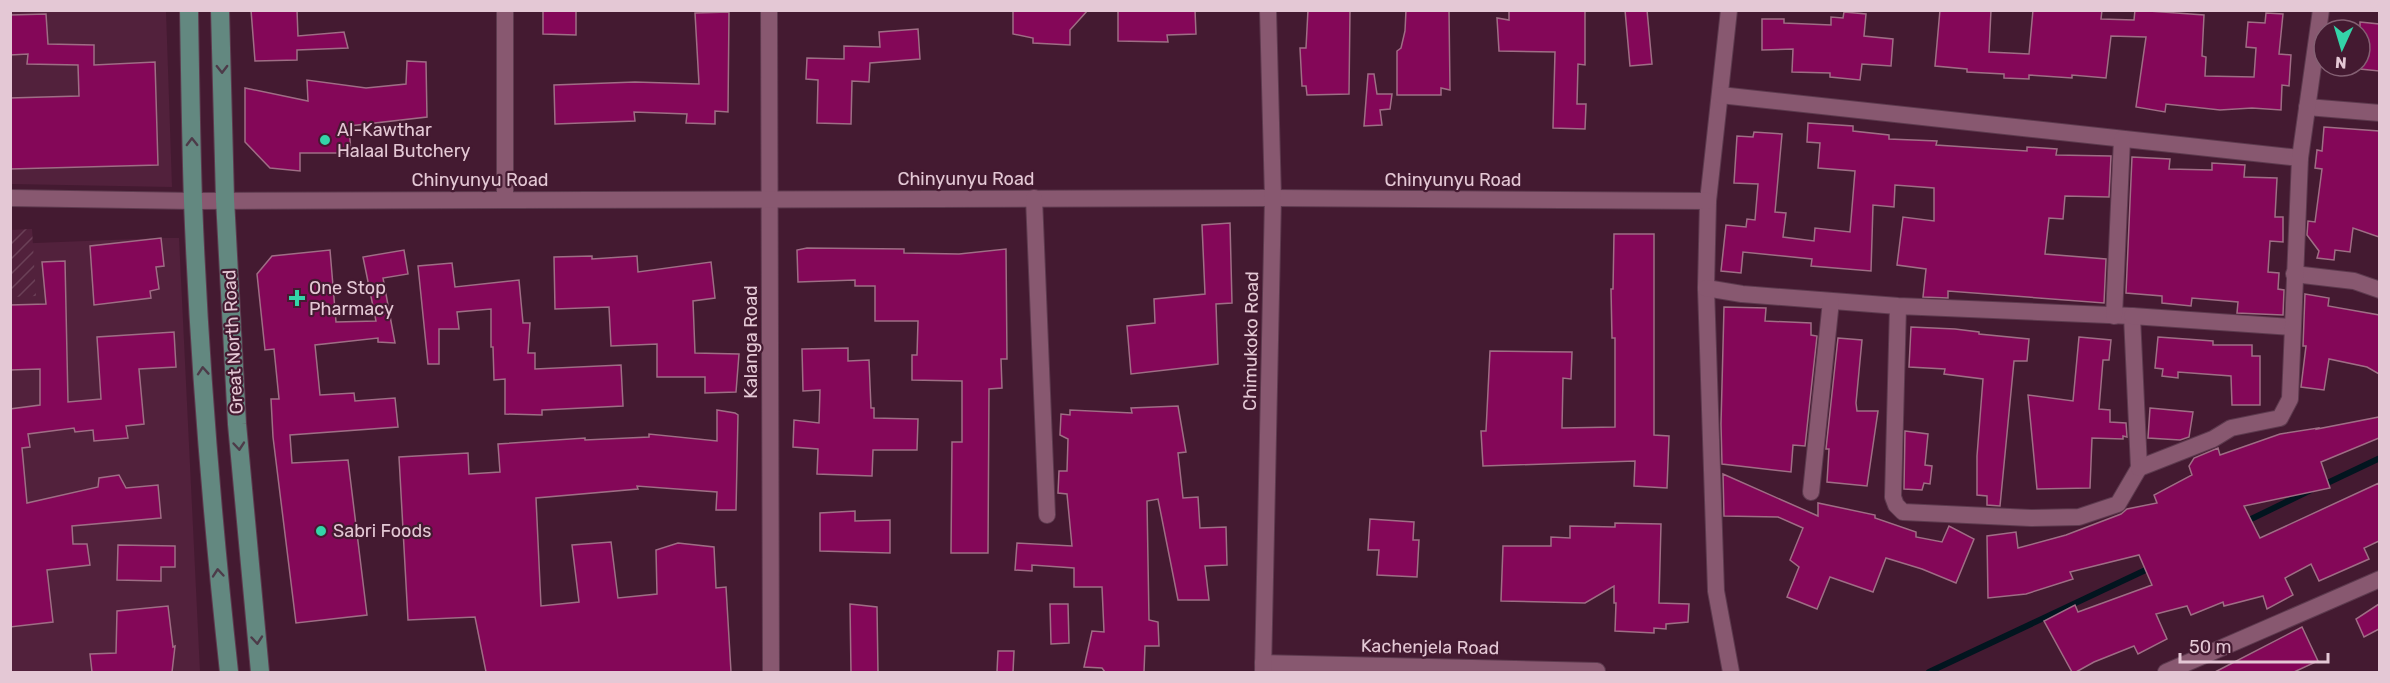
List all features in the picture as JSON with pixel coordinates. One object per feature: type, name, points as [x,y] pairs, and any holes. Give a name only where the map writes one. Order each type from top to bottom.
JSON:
[{"type":"main road","name":"Great North Road","points":[[189,10],[193,201],[207,430],[229,672]]},
{"type":"main road","name":"Great North Road","points":[[220,10],[225,199],[237,424],[260,672]]},
{"type":"street","points":[[505,10],[505,199]]},
{"type":"street","name":"Kalanga Road","points":[[769,10],[771,672]]},
{"type":"street","name":"Chimukoko Road","points":[[1263,668],[1273,198],[1268,10]]},
{"type":"street","points":[[1730,10],[1708,201],[1706,288],[1716,591],[1731,672]]},
{"type":"street","points":[[2139,468],[2213,440],[2231,428],[2280,418],[2290,399],[2300,158],[2320,10]]},
{"type":"street","points":[[1720,96],[2300,158]]},
{"type":"street","points":[[2307,107],[2379,113]]},
{"type":"street","points":[[2114,316],[2122,139]]},
{"type":"street","name":"Chinyunyu Road","points":[[10,198],[193,201],[225,199],[771,201],[1034,198],[1708,201]]},
{"type":"street","points":[[1034,198],[1047,515]]},
{"type":"street","points":[[2294,274],[2354,281],[2379,290]]},
{"type":"street","points":[[1706,288],[1742,294],[1898,306],[2132,316],[2292,327]]},
{"type":"street","points":[[1811,492],[1831,301]]},
{"type":"street","points":[[1898,306],[1893,496],[1896,505],[1903,512],[2031,518],[2079,517],[2118,504],[2139,468],[2132,316]]},
{"type":"street","points":[[2166,672],[2379,579]]},
{"type":"street","name":"Kachenjela Road","points":[[1263,668],[1597,671]]},
{"type":"shaded area","points":[[11,11],[166,11],[172,187],[11,184]]},
{"type":"shaded area","points":[[32,229],[36,296],[11,297],[11,230]]},
{"type":"shaded area","points":[[179,238],[200,672],[11,672],[10,244]]},
{"type":"building","points":[[251,10],[297,10],[298,36],[344,32],[348,48],[297,50],[297,60],[255,61]]},
{"type":"building","points":[[543,10],[576,10],[576,35],[543,34]]},
{"type":"building","points":[[1013,10],[1088,10],[1070,30],[1070,45],[1033,43],[1033,38],[1013,34]]},
{"type":"building","points":[[1118,10],[1195,10],[1196,34],[1167,35],[1168,42],[1118,41]]},
{"type":"building","points":[[1308,10],[1350,10],[1349,94],[1307,95],[1306,86],[1302,86],[1300,48],[1306,48]]},
{"type":"building","points":[[1406,10],[1449,10],[1450,90],[1441,88],[1441,95],[1397,95],[1397,51],[1401,48],[1405,31]]},
{"type":"building","points":[[1509,10],[1585,10],[1585,65],[1578,64],[1577,104],[1586,104],[1585,129],[1553,128],[1555,52],[1499,51],[1497,18],[1509,20]]},
{"type":"building","points":[[1625,10],[1647,10],[1652,64],[1630,66]]},
{"type":"building","points":[[1940,10],[1991,10],[1989,52],[2029,54],[2033,10],[2102,10],[2101,19],[2134,20],[2135,10],[2204,15],[2202,56],[2206,57],[2205,76],[2254,77],[2256,48],[2246,47],[2248,22],[2265,23],[2266,13],[2283,14],[2279,54],[2291,55],[2289,86],[2282,85],[2281,110],[2252,108],[2220,110],[2166,104],[2165,112],[2136,107],[2146,37],[2111,36],[2106,78],[2029,75],[2029,79],[2004,78],[2004,74],[1967,72],[1967,69],[1935,66]]},
{"type":"building","points":[[729,12],[728,112],[715,111],[715,124],[686,123],[687,114],[634,112],[635,121],[555,124],[554,85],[635,82],[699,84],[695,13]]},
{"type":"building","points":[[1844,12],[1866,14],[1864,36],[1893,39],[1891,66],[1862,64],[1860,80],[1830,77],[1830,73],[1792,72],[1793,49],[1762,50],[1762,19],[1784,19],[1784,23],[1831,25],[1831,17],[1843,18]]},
{"type":"building","points":[[46,14],[48,44],[94,45],[94,65],[155,62],[158,165],[10,169],[10,98],[79,96],[78,65],[27,64],[28,54],[10,55],[10,15]]},
{"type":"building","points":[[2372,23],[2379,24],[2379,71],[2372,70]]},
{"type":"building","points":[[918,29],[920,59],[870,63],[869,82],[852,81],[851,124],[817,123],[818,80],[806,79],[807,58],[844,59],[844,46],[880,47],[879,32]]},
{"type":"building","points":[[407,61],[426,62],[427,117],[349,126],[351,153],[300,153],[300,171],[270,168],[245,142],[245,88],[308,101],[307,80],[366,88],[406,84]]},
{"type":"building","points":[[1368,74],[1374,74],[1377,94],[1392,94],[1390,109],[1380,110],[1382,125],[1364,126]]},
{"type":"building","points":[[1808,123],[1853,126],[1853,131],[1889,135],[1889,139],[1937,141],[1936,145],[2027,151],[2027,147],[2057,149],[2056,155],[2111,156],[2109,197],[2065,196],[2063,219],[2049,218],[2045,254],[2106,259],[2104,303],[1948,291],[1948,298],[1923,297],[1926,269],[1897,265],[1903,217],[1934,221],[1934,188],[1895,185],[1894,207],[1873,205],[1871,271],[1811,266],[1812,259],[1743,252],[1741,273],[1721,271],[1726,225],[1746,227],[1747,219],[1755,220],[1758,184],[1734,183],[1737,136],[1753,137],[1754,132],[1782,134],[1775,212],[1786,213],[1783,237],[1814,241],[1815,228],[1850,232],[1855,171],[1818,168],[1820,143],[1807,142]]},
{"type":"building","points":[[2324,127],[2379,131],[2379,237],[2353,228],[2350,252],[2335,250],[2334,260],[2317,258],[2319,251],[2307,235],[2308,221],[2315,222],[2322,169],[2315,168],[2317,150],[2322,151]]},
{"type":"building","points":[[2132,157],[2170,159],[2169,169],[2212,170],[2212,163],[2245,165],[2244,177],[2277,178],[2275,217],[2283,217],[2283,242],[2270,241],[2268,272],[2279,273],[2278,289],[2284,290],[2283,315],[2237,313],[2238,302],[2192,298],[2191,306],[2162,303],[2162,296],[2126,293]]},
{"type":"building","points":[[1230,223],[1232,303],[1216,304],[1218,364],[1131,374],[1127,326],[1155,323],[1154,299],[1205,294],[1202,225]]},
{"type":"building","points":[[1614,234],[1654,234],[1654,435],[1669,436],[1667,488],[1634,486],[1635,461],[1483,466],[1481,431],[1486,431],[1490,351],[1572,352],[1571,379],[1563,378],[1562,428],[1615,427],[1615,338],[1612,338],[1611,289],[1613,289]]},
{"type":"building","points":[[161,238],[164,266],[156,267],[159,289],[150,291],[151,298],[94,305],[90,246]]},
{"type":"building","points":[[807,248],[904,249],[904,253],[959,254],[1006,249],[1007,359],[1001,359],[1002,388],[989,389],[988,553],[951,553],[952,442],[962,442],[962,381],[912,380],[912,355],[917,355],[918,321],[875,321],[875,286],[855,286],[855,280],[798,282],[797,250]]},
{"type":"building","points":[[330,250],[336,322],[376,321],[363,257],[404,250],[408,274],[383,278],[395,343],[378,342],[378,338],[315,345],[320,395],[354,393],[355,401],[395,398],[398,427],[290,435],[292,463],[348,460],[367,615],[296,623],[273,437],[271,399],[279,399],[274,349],[265,350],[257,274],[272,256]]},
{"type":"building","points":[[592,256],[592,259],[637,256],[638,272],[711,262],[715,298],[693,301],[695,353],[739,354],[736,392],[705,393],[705,377],[657,377],[657,344],[611,346],[609,307],[555,309],[554,257]]},
{"type":"building","points":[[65,261],[68,402],[101,399],[97,337],[174,332],[176,367],[139,369],[144,424],[126,426],[128,438],[94,441],[93,430],[75,432],[74,428],[28,434],[30,447],[22,448],[27,503],[98,487],[99,478],[119,475],[126,488],[158,485],[161,518],[72,526],[73,544],[87,544],[90,565],[47,570],[53,622],[10,627],[10,409],[40,405],[40,369],[10,370],[10,305],[46,304],[42,262]]},
{"type":"building","points":[[452,263],[455,287],[519,280],[523,323],[530,323],[528,353],[535,353],[535,369],[621,365],[623,406],[542,410],[542,415],[505,414],[505,379],[494,380],[491,309],[457,312],[459,329],[439,329],[439,364],[428,364],[418,266]]},
{"type":"building","points":[[2305,294],[2329,298],[2328,306],[2379,315],[2379,374],[2367,367],[2329,359],[2324,390],[2301,387],[2306,346],[2303,346]]},
{"type":"building","points":[[1724,307],[1766,308],[1765,321],[1811,323],[1811,335],[1817,336],[1805,446],[1793,445],[1791,472],[1722,464]]},
{"type":"building","points":[[1911,327],[1955,329],[2029,339],[2027,361],[2014,361],[2000,506],[1987,505],[1987,496],[1977,495],[1977,456],[1983,379],[1944,374],[1945,369],[1909,367]]},
{"type":"building","points":[[2079,337],[2111,340],[2109,360],[2103,360],[2099,409],[2110,410],[2110,422],[2126,423],[2127,437],[2123,436],[2123,439],[2092,438],[2090,488],[2037,489],[2028,395],[2073,401]]},
{"type":"building","points":[[2158,337],[2213,341],[2213,345],[2252,345],[2252,356],[2260,356],[2260,405],[2232,405],[2231,376],[2178,372],[2178,378],[2162,376],[2163,369],[2155,368]]},
{"type":"building","points":[[1838,338],[1862,340],[1857,411],[1878,411],[1867,486],[1827,482],[1829,449],[1826,449]]},
{"type":"building","points":[[848,348],[848,361],[869,360],[871,408],[874,408],[874,418],[918,419],[917,450],[873,450],[872,476],[817,474],[818,449],[793,447],[794,420],[819,423],[820,390],[803,391],[802,349]]},
{"type":"building","points":[[1178,406],[1186,452],[1178,453],[1183,498],[1198,497],[1200,528],[1226,527],[1227,565],[1205,566],[1209,600],[1178,600],[1158,499],[1147,501],[1149,620],[1158,622],[1159,646],[1145,646],[1144,672],[1105,672],[1102,668],[1084,667],[1092,631],[1104,632],[1102,587],[1074,587],[1074,568],[1032,565],[1032,571],[1015,570],[1017,543],[1072,546],[1067,494],[1058,493],[1059,471],[1067,471],[1068,439],[1060,435],[1061,414],[1070,415],[1070,410],[1132,413],[1131,408]]},
{"type":"building","points":[[2150,408],[2193,412],[2189,437],[2180,440],[2148,438]]},
{"type":"building","points":[[717,410],[738,415],[736,510],[716,510],[717,492],[637,486],[638,489],[536,498],[541,606],[579,602],[572,545],[611,542],[618,598],[657,594],[656,550],[678,543],[714,547],[716,588],[726,587],[731,672],[486,672],[475,617],[408,620],[399,457],[468,453],[469,474],[500,472],[498,444],[585,438],[585,440],[649,437],[649,434],[717,441]]},
{"type":"building","points":[[2379,417],[2379,438],[2321,462],[2330,488],[2244,506],[2260,538],[2379,483],[2379,541],[2364,548],[2369,559],[2319,581],[2311,564],[2285,578],[2293,595],[2267,609],[2263,596],[2224,606],[2223,602],[2191,615],[2187,606],[2156,614],[2167,639],[2138,654],[2134,646],[2072,672],[2044,621],[2075,605],[2078,612],[2152,585],[2139,555],[2070,572],[2073,579],[2026,594],[1988,598],[1987,536],[2016,532],[2018,548],[2066,535],[2121,514],[2127,509],[2157,503],[2154,495],[2192,475],[2189,466],[2194,458],[2218,448],[2220,455],[2280,434]]},
{"type":"building","points":[[1905,431],[1928,434],[1925,465],[1932,466],[1930,484],[1924,483],[1922,490],[1904,489]]},
{"type":"building","points":[[1723,474],[1818,516],[1818,503],[1875,515],[1875,518],[1916,532],[1916,537],[1942,542],[1949,526],[1974,539],[1956,583],[1886,558],[1873,592],[1830,577],[1817,609],[1787,597],[1799,567],[1790,560],[1803,528],[1778,517],[1724,516]]},
{"type":"building","points":[[855,511],[855,521],[890,520],[890,553],[820,551],[820,513]]},
{"type":"building","points":[[1370,519],[1414,522],[1413,540],[1419,540],[1417,577],[1377,575],[1379,550],[1368,550]]},
{"type":"building","points":[[1615,523],[1661,524],[1659,603],[1689,604],[1688,622],[1666,624],[1666,629],[1654,628],[1654,633],[1615,631],[1614,586],[1585,603],[1501,601],[1503,546],[1551,546],[1551,537],[1570,538],[1570,526],[1615,527]]},
{"type":"building","points":[[118,545],[175,546],[175,567],[161,567],[161,581],[117,580]]},
{"type":"building","points":[[850,604],[877,607],[878,672],[851,672]]},
{"type":"building","points":[[1050,604],[1068,604],[1069,643],[1051,644]]},
{"type":"building","points":[[2379,604],[2379,629],[2364,637],[2356,619]]},
{"type":"building","points":[[168,606],[173,647],[175,646],[172,672],[92,672],[90,654],[116,653],[117,611]]},
{"type":"building","points":[[2302,627],[2318,661],[2294,672],[2215,672]]},
{"type":"building","points":[[998,651],[1014,651],[1013,672],[997,672]]},
{"type":"waterway","points":[[2321,486],[2380,458]]},
{"type":"waterway","points":[[2245,522],[2311,490]]},
{"type":"waterway","points":[[1929,672],[2152,567]]},
{"type":"place","name":"Al-Kawthar Halaal Butchery","points":[[325,140]]},
{"type":"place","name":"One Stop Pharmacy","points":[[297,298]]},
{"type":"place","name":"Sabri Foods","points":[[321,531]]}]
